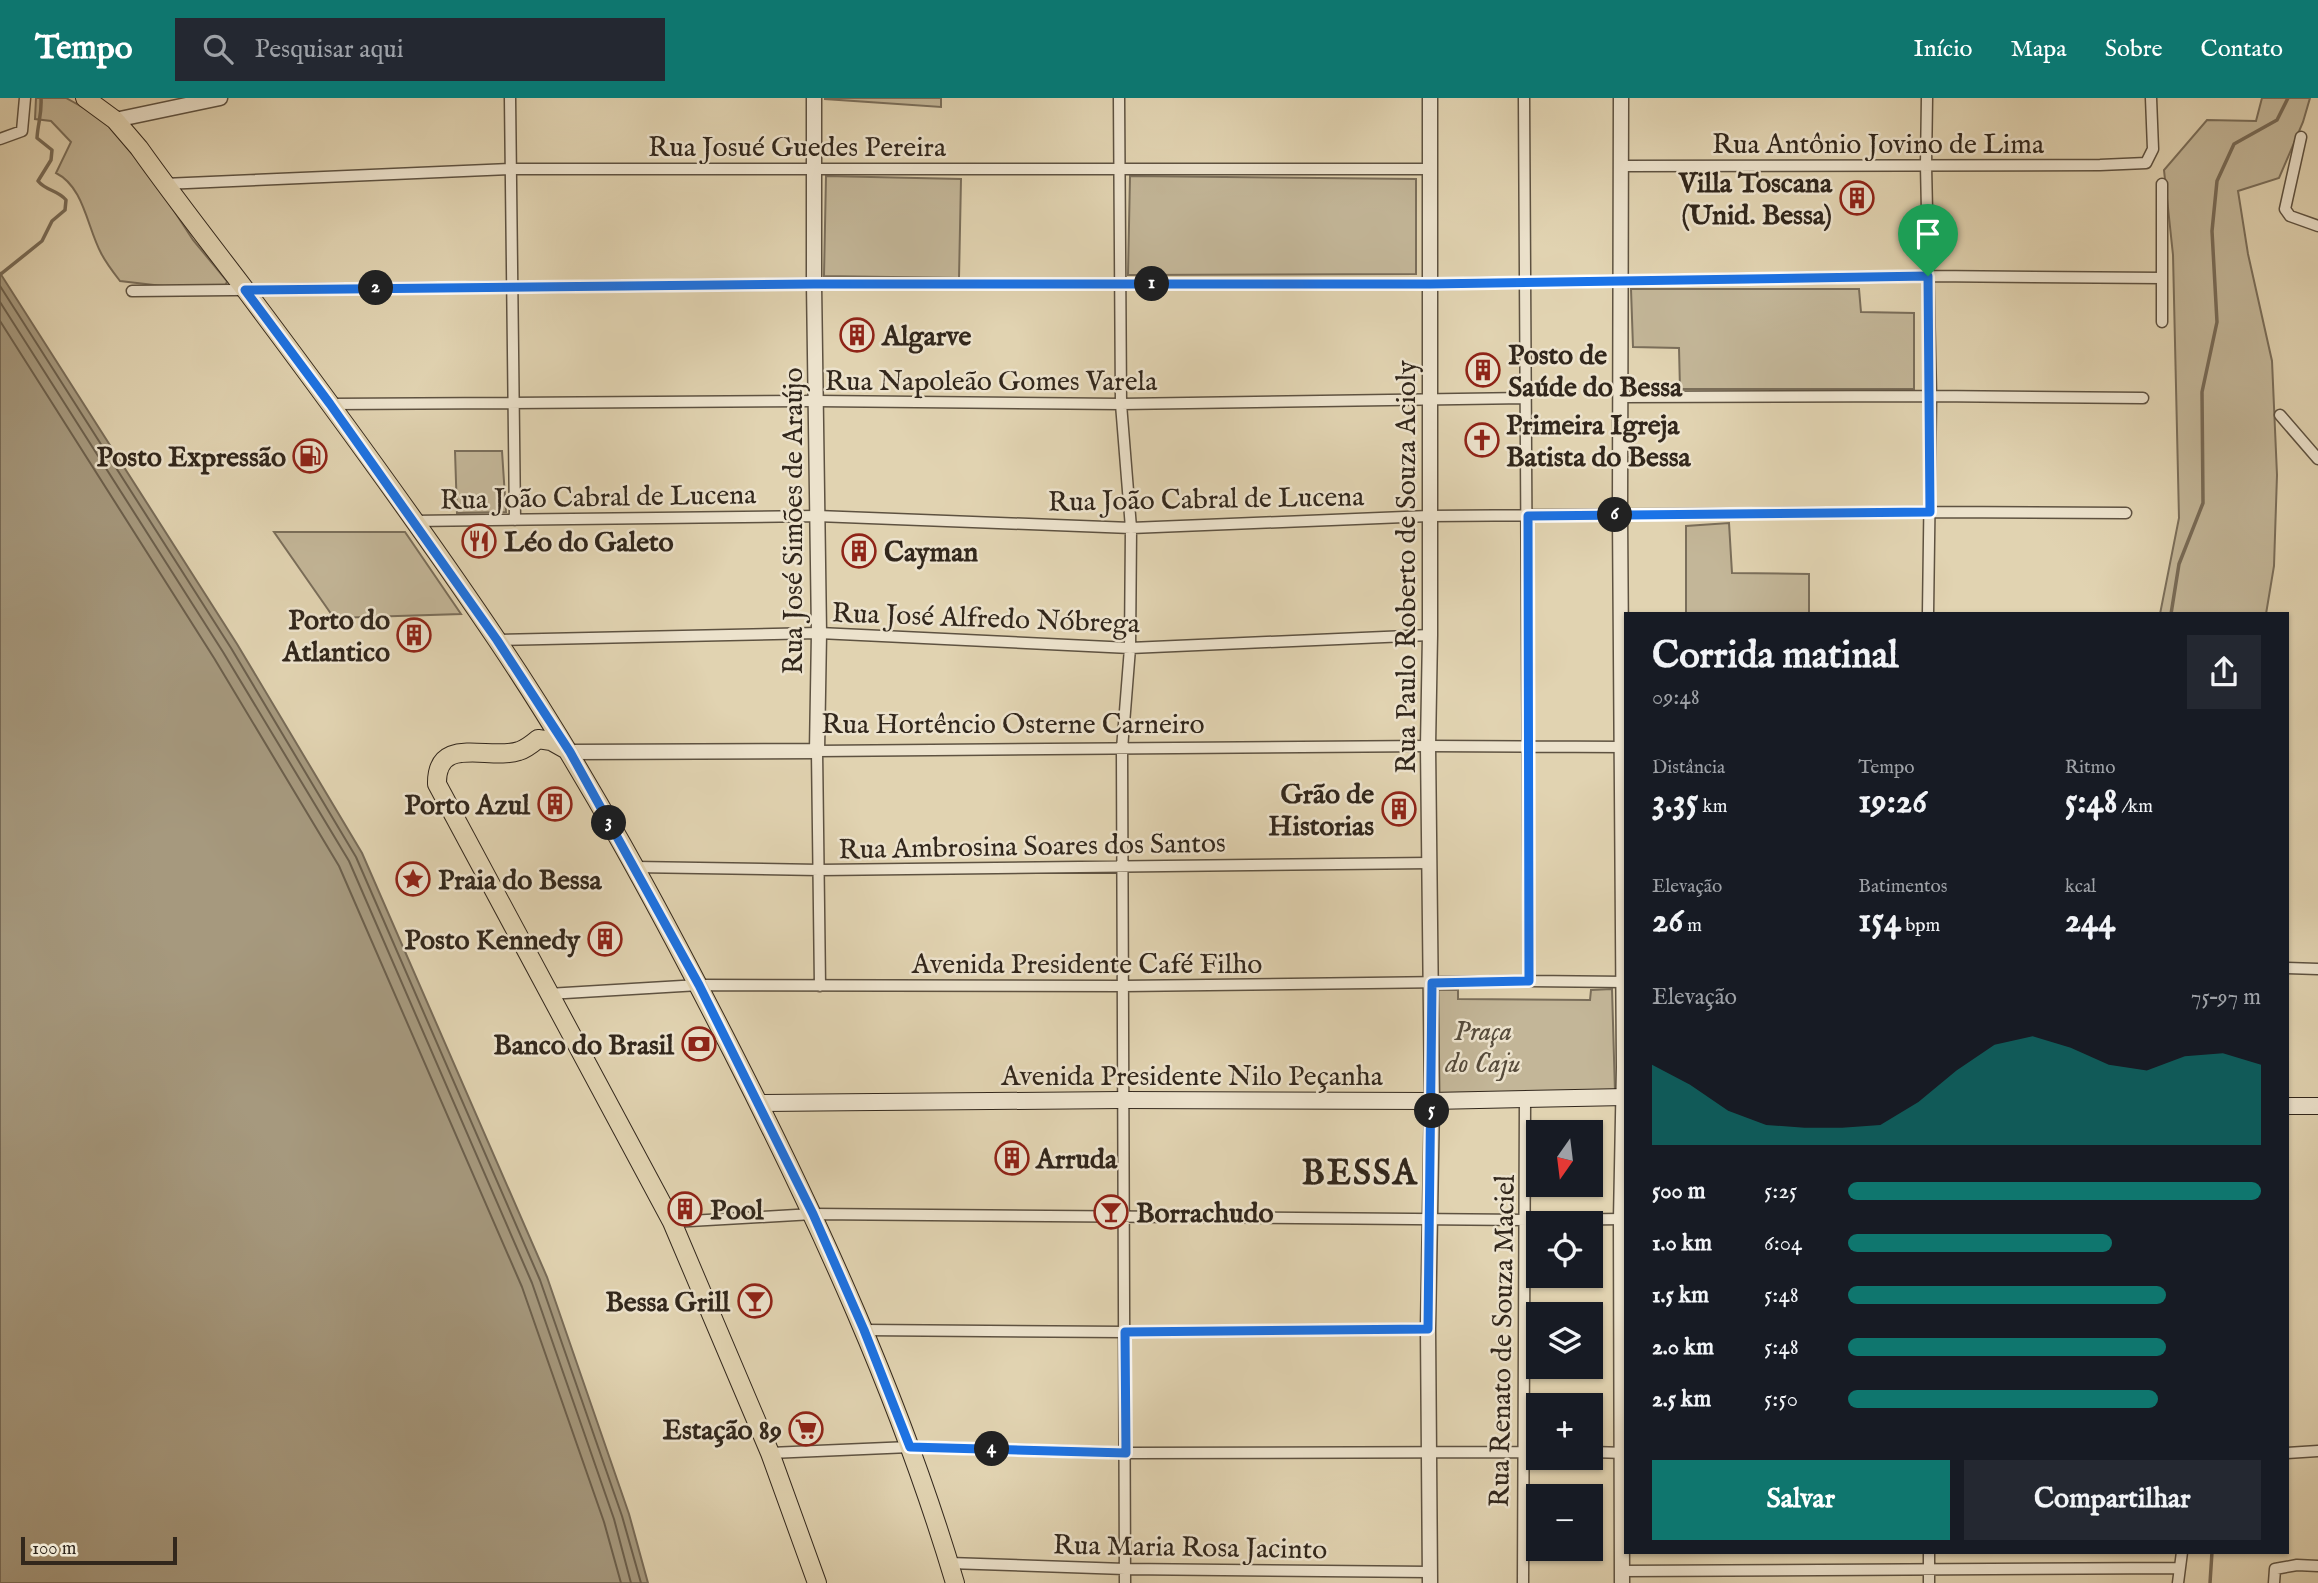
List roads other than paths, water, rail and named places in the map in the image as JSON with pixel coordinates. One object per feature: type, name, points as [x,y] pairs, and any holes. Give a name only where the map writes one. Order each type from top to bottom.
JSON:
[{"type":"main road","points":[[85,98],[115,120],[330,404],[497,640],[570,752],[699,985],[813,1214],[864,1330],[910,1447],[955,1583]]},
{"type":"main road","points":[[535,698],[538,739],[521,751],[454,753],[439,766],[436,775],[439,792],[672,1222],[770,1453],[817,1583]]},
{"type":"main road","name":"Rua Hortêncio Osterne Carneiro","points":[[538,739],[551,741],[570,752]]},
{"type":"main road","name":"Avenida Presidente Nilo Peçanha","points":[[759,1103],[1432,1101],[1624,1097]]},
{"type":"main road","points":[[2289,1106],[2318,1106]]},
{"type":"street","points":[[0,139],[22,131],[25,98]]},
{"type":"street","points":[[115,120],[220,98]]},
{"type":"street","points":[[510,98],[515,520]]},
{"type":"street","name":"Rua José Simões de Araújo","points":[[814,98],[820,986]]},
{"type":"street","points":[[1119,98],[1121,404],[1131,528],[1130,648],[1122,749],[1125,1583]]},
{"type":"street","name":"Rua Paulo Roberto de Souza Acioly","points":[[1430,98],[1430,1577]]},
{"type":"street","points":[[1524,98],[1529,981]]},
{"type":"street","points":[[1621,98],[1620,515],[1624,747]]},
{"type":"street","points":[[1927,98],[1931,396],[1928,612]]},
{"type":"street","name":"Rua Antônio Jovino de Lima","points":[[1621,166],[2135,165],[2146,163],[2153,149],[2151,98]]},
{"type":"street","points":[[2301,137],[2285,209],[2290,216],[2318,226]]},
{"type":"street","name":"Rua Josué Guedes Pereira","points":[[164,184],[511,169],[1430,169]]},
{"type":"street","points":[[2162,184],[2162,322]]},
{"type":"street","points":[[132,291],[814,284],[1430,284],[1928,276],[2162,278]]},
{"type":"street","points":[[1620,397],[2143,398]]},
{"type":"street","name":"Rua Napoleão Gomes Varela","points":[[330,404],[816,401],[1121,404],[1526,398]]},
{"type":"street","points":[[2280,415],[2318,459]]},
{"type":"street","name":"Rua João Cabral de Lucena","points":[[413,521],[817,516],[1131,528],[1429,516],[2126,513]]},
{"type":"street","name":"Rua José Alfredo Nóbrega","points":[[497,640],[819,633],[1130,648],[1430,635]]},
{"type":"street","name":"Rua Hortêncio Osterne Carneiro","points":[[570,752],[1624,747]]},
{"type":"street","name":"Rua Ambrosina Soares dos Santos","points":[[634,867],[819,870],[1430,863]]},
{"type":"street","points":[[2289,968],[2318,969]]},
{"type":"street","name":"Avenida Presidente Café Filho","points":[[548,994],[699,985],[1123,986],[1624,982]]},
{"type":"street","points":[[1624,1097],[1622,1577],[2180,1568]]},
{"type":"street","name":"Rua Renato de Souza Maciel","points":[[1522,1583],[1525,1100]]},
{"type":"street","points":[[672,1222],[813,1214],[1526,1220]]},
{"type":"street","points":[[1603,1219],[1623,1219]]},
{"type":"street","points":[[864,1330],[1125,1332],[1428,1329]]},
{"type":"street","points":[[770,1453],[910,1447],[1126,1453],[1526,1452]]},
{"type":"street","points":[[2289,1453],[2318,1451]]},
{"type":"street","points":[[1603,1452],[1623,1453]]},
{"type":"street","points":[[1929,1554],[1929,1583]]},
{"type":"street","points":[[2178,1583],[2182,1554]]},
{"type":"street","name":"Rua Maria Rosa Jacinto","points":[[949,1563],[1430,1577]]},
{"type":"street","points":[[2274,1583],[2275,1569],[2297,1565],[2318,1566]]},
{"type":"water","points":[[0,273],[237,644],[362,853],[547,1277],[629,1514],[648,1583],[0,1583]]},
{"type":"waterway","points":[[1,274],[42,241],[52,221],[65,210],[66,200],[38,181],[51,160],[52,150],[37,138],[41,98]]},
{"type":"waterway","points":[[2171,612],[2179,564],[2203,503],[2202,392],[2217,322],[2212,231],[2217,181],[2234,144],[2277,120],[2288,98]]},
{"type":"waterway","points":[[2210,1583],[2212,1554]]},
{"type":"place","name":"Villa Toscana (Unid. Bessa)","points":[[1857,198]]},
{"type":"place","name":"Algarve","points":[[857,335]]},
{"type":"place","name":"Posto de Saúde do Bessa","points":[[1483,370]]},
{"type":"place","name":"Primeira Igreja Batista do Bessa","points":[[1482,440]]},
{"type":"place","name":"Posto Expressão","points":[[310,456]]},
{"type":"place","name":"Léo do Galeto","points":[[479,541]]},
{"type":"place","name":"Cayman","points":[[859,551]]},
{"type":"place","name":"Porto do Atlantico","points":[[414,635]]},
{"type":"place","name":"Porto Azul","points":[[555,804]]},
{"type":"place","name":"Grão de Historias","points":[[1399,809]]},
{"type":"place","name":"Praia do Bessa","points":[[413,879]]},
{"type":"place","name":"Posto Kennedy","points":[[605,939]]},
{"type":"place","name":"Banco do Brasil","points":[[699,1044]]},
{"type":"place","name":"Arruda","points":[[1012,1158]]},
{"type":"place","name":"Pool","points":[[685,1209]]},
{"type":"place","name":"Borrachudo","points":[[1111,1212]]},
{"type":"place","name":"Bessa Grill","points":[[755,1301]]},
{"type":"place","name":"Estação 89","points":[[806,1429]]},
{"type":"district","name":"BESSA","points":[[1360,1172]]},
{"type":"park label","name":"Praça do Caju","points":[[1483,1046]]}]
